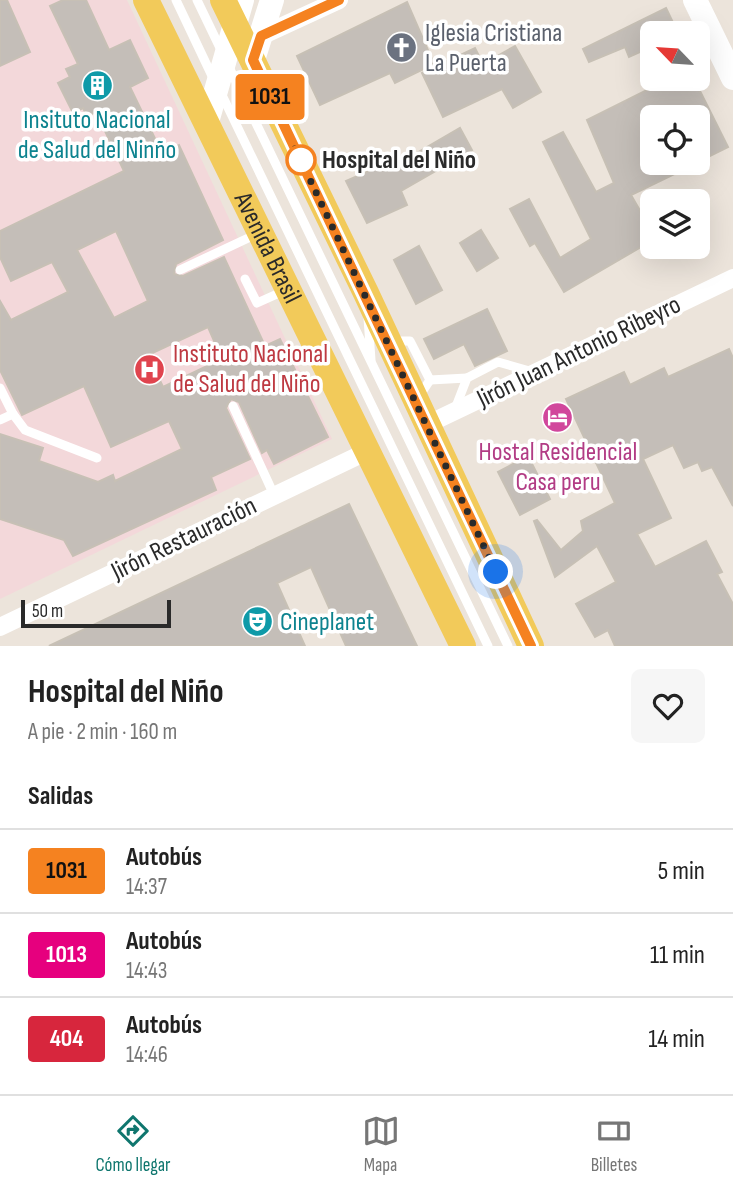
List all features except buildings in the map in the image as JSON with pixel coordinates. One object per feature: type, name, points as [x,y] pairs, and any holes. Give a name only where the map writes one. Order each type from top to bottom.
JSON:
[{"type":"main road","name":"Avenida Brasil","points":[[146,0],[463,646]]},
{"type":"main road","points":[[223,0],[238,12],[257,48],[387,341],[531,646]]},
{"type":"main road","points":[[257,48],[272,0]]},
{"type":"main road","points":[[695,0],[733,78]]},
{"type":"main road","points":[[207,122],[238,12]]},
{"type":"street","points":[[257,48],[339,0]]},
{"type":"street","name":"Jirón Juan Antonio Ribeyro","points":[[421,414],[454,412],[733,278]]},
{"type":"street","name":"Jirón Restauración","points":[[0,627],[368,451]]},
{"type":"lane","name":"Avenida Brasil","points":[[176,0],[488,646]]},
{"type":"lane","name":"Avenida Brasil","points":[[197,0],[508,646]]},
{"type":"lane","points":[[180,270],[260,232]]},
{"type":"lane","points":[[245,279],[257,303],[288,289]]},
{"type":"lane","points":[[366,293],[372,365]]},
{"type":"lane","points":[[387,341],[410,341],[430,380],[421,414]]},
{"type":"lane","points":[[430,380],[467,378],[498,362],[535,373]]},
{"type":"lane","points":[[454,412],[467,378]]},
{"type":"lane","points":[[0,388],[13,414],[25,430],[97,458]]},
{"type":"lane","points":[[233,406],[274,495]]},
{"type":"lane","points":[[0,420],[13,414]]},
{"type":"lane","points":[[434,491],[438,449]]},
{"type":"shaded area","name":"Instituto Nacional de Salud del Niño","points":[[0,0],[127,0],[332,439],[0,599]]},
{"type":"bus line","name":"1031","points":[[339,0],[261,36],[253,60],[366,293],[531,646]]},
{"type":"place","name":"Iglesia Cristiana La Puerta","points":[[402,48]]},
{"type":"place","name":"Insituto Nacional de Salud del Ninño","points":[[97,85]]},
{"type":"place","name":"Hospital del Niño","points":[[301,160]]},
{"type":"place","name":"Instituto Nacional de Salud del Niño","points":[[150,369]]},
{"type":"place","name":"Hostal Residencial Casa peru","points":[[558,417]]},
{"type":"place","name":"Cineplanet","points":[[257,622]]},
{"type":"route","points":[[301,160],[295,148],[496,572]]}]
